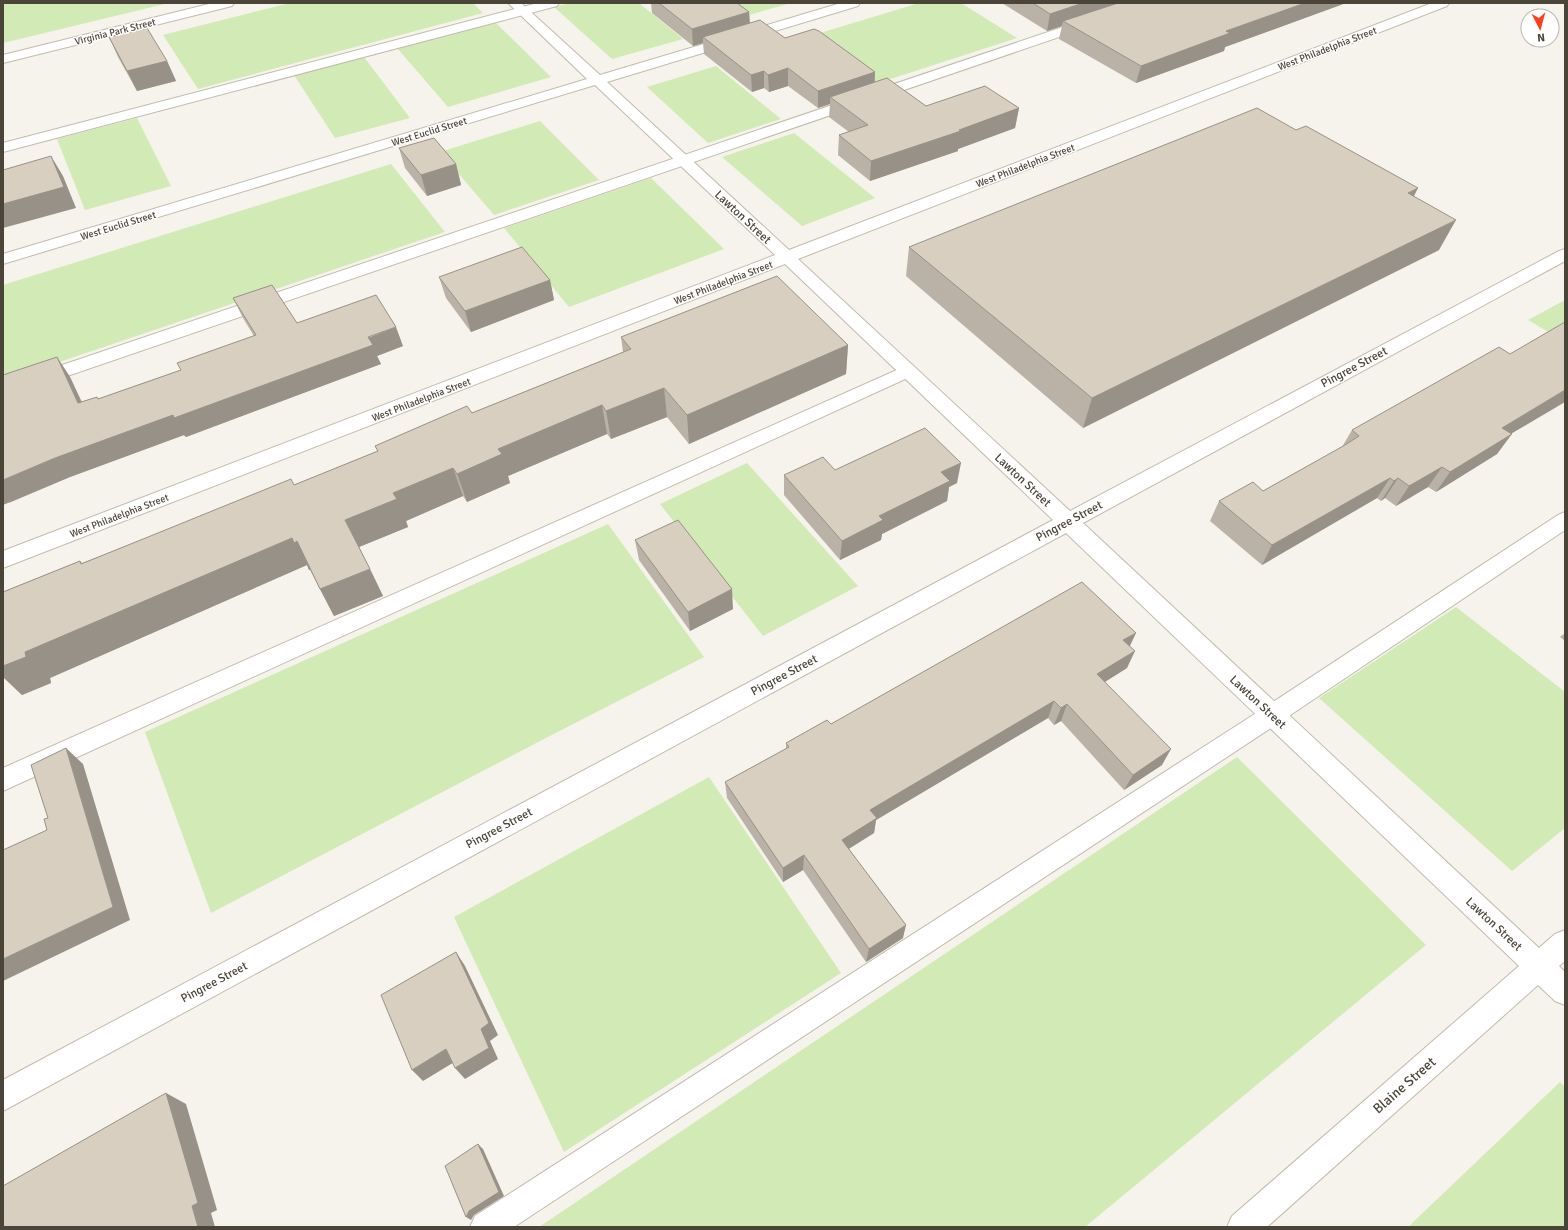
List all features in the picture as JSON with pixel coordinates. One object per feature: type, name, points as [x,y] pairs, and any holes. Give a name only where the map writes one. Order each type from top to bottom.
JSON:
[{"type":"street","name":"Virginia Park Street","points":[[3,59],[228,3]]},
{"type":"street","points":[[3,148],[518,7],[553,3]]},
{"type":"street","name":"West Euclid Street","points":[[3,259],[854,3]]},
{"type":"street","points":[[3,392],[684,162],[1146,3]]},
{"type":"street","name":"West Philadelphia Street","points":[[3,560],[1443,3]]},
{"type":"street","name":"Lawton Street","points":[[518,7],[599,80],[684,162],[787,257],[1565,991]]},
{"type":"street","name":"Pingree Street","points":[[3,1096],[1565,254]]},
{"type":"street","points":[[3,780],[908,371]]},
{"type":"street","points":[[486,1227],[1272,715],[1565,520]]},
{"type":"street","name":"Blaine Street","points":[[1243,1227],[1565,943]]},
{"type":"green space","points":[[3,3],[169,3],[3,43]]},
{"type":"green space","points":[[290,3],[473,3],[483,13],[198,89],[163,35]]},
{"type":"green space","points":[[570,3],[639,3],[683,39],[612,59],[554,7]]},
{"type":"green space","points":[[723,3],[791,3],[742,17]]},
{"type":"green space","points":[[919,3],[961,3],[1017,38],[872,85],[807,37]]},
{"type":"green space","points":[[495,22],[551,77],[448,107],[397,48]]},
{"type":"green space","points":[[364,57],[410,118],[335,138],[294,75]]},
{"type":"green space","points":[[716,66],[781,119],[708,143],[647,87]]},
{"type":"green space","points":[[137,118],[171,186],[85,210],[57,139]]},
{"type":"green space","points":[[540,121],[599,180],[494,215],[440,152]]},
{"type":"green space","points":[[794,133],[875,198],[802,226],[722,157]]},
{"type":"green space","points":[[391,164],[445,232],[3,381],[3,285]]},
{"type":"green space","points":[[651,178],[724,249],[569,307],[504,228]]},
{"type":"green space","points":[[1565,300],[1565,342],[1528,320]]},
{"type":"green space","points":[[747,463],[858,586],[763,636],[660,504]]},
{"type":"green space","points":[[608,524],[704,657],[211,913],[145,732]]},
{"type":"green space","points":[[1456,607],[1565,692],[1565,828],[1512,871],[1319,698]]},
{"type":"green space","points":[[1237,757],[1426,945],[1085,1227],[539,1227]]},
{"type":"green space","points":[[709,777],[841,973],[564,1152],[454,917]]},
{"type":"green space","points":[[1560,1082],[1565,1087],[1565,1227],[1408,1227]]},
{"type":"building","points":[[659,3],[737,3],[749,12],[692,29]]},
{"type":"building","points":[[1033,3],[1083,3],[1050,14]]},
{"type":"building","points":[[1118,3],[1305,3],[1226,31],[1230,33],[1141,66],[1063,21]]},
{"type":"building","points":[[760,20],[785,38],[814,29],[819,31],[875,72],[818,91],[788,68],[768,75],[764,71],[751,75],[703,37]]},
{"type":"building","points":[[147,28],[167,61],[127,71],[109,37]]},
{"type":"building","points":[[887,78],[926,106],[985,86],[1019,108],[959,130],[961,131],[871,161],[839,135],[868,125],[830,97]]},
{"type":"building","points":[[1257,108],[1296,130],[1306,126],[1418,188],[1408,193],[1456,220],[1092,398],[909,247]]},
{"type":"building","points":[[434,138],[456,164],[421,175],[399,148]]},
{"type":"building","points":[[51,156],[64,187],[3,204],[3,170]]},
{"type":"building","points":[[522,247],[550,280],[465,311],[439,277]]},
{"type":"building","points":[[777,276],[848,345],[687,415],[664,388],[606,411],[602,405],[498,449],[502,454],[457,474],[453,468],[393,493],[397,499],[345,520],[370,569],[320,589],[297,541],[294,543],[292,538],[25,652],[26,657],[3,666],[3,592],[80,561],[81,564],[291,479],[294,485],[378,451],[375,446],[467,406],[472,413],[631,349],[621,337]]},
{"type":"building","points":[[272,285],[297,323],[376,295],[396,327],[368,337],[373,345],[174,418],[173,415],[55,458],[3,480],[3,375],[57,357],[78,403],[97,397],[98,399],[181,370],[177,363],[256,335],[233,298]]},
{"type":"building","points":[[1565,322],[1565,390],[1502,428],[1512,434],[1450,472],[1442,467],[1409,486],[1398,478],[1394,481],[1390,478],[1272,545],[1219,501],[1253,482],[1263,491],[1359,436],[1352,430],[1499,347],[1510,354]]},
{"type":"building","points":[[925,428],[961,463],[941,472],[950,481],[879,516],[883,520],[842,541],[784,475],[823,457],[835,470]]},
{"type":"building","points":[[678,520],[732,589],[688,612],[635,540]]},
{"type":"building","points":[[1082,582],[1136,633],[1123,640],[1135,651],[1097,674],[1171,749],[1133,775],[1067,704],[1061,708],[1054,701],[870,810],[877,818],[842,840],[906,925],[869,949],[804,855],[783,868],[725,782],[789,747],[786,743],[827,720],[831,724]]},
{"type":"building","points":[[66,748],[113,907],[3,959],[3,850],[47,830],[44,819],[48,818],[31,765]]},
{"type":"building","points":[[456,952],[489,1023],[481,1029],[489,1048],[455,1068],[446,1049],[412,1070],[381,995]]},
{"type":"building","points":[[166,1093],[198,1203],[192,1206],[198,1227],[3,1227],[3,1186]]},
{"type":"building","points":[[478,1144],[499,1192],[469,1211],[466,1217],[445,1166]]}]
